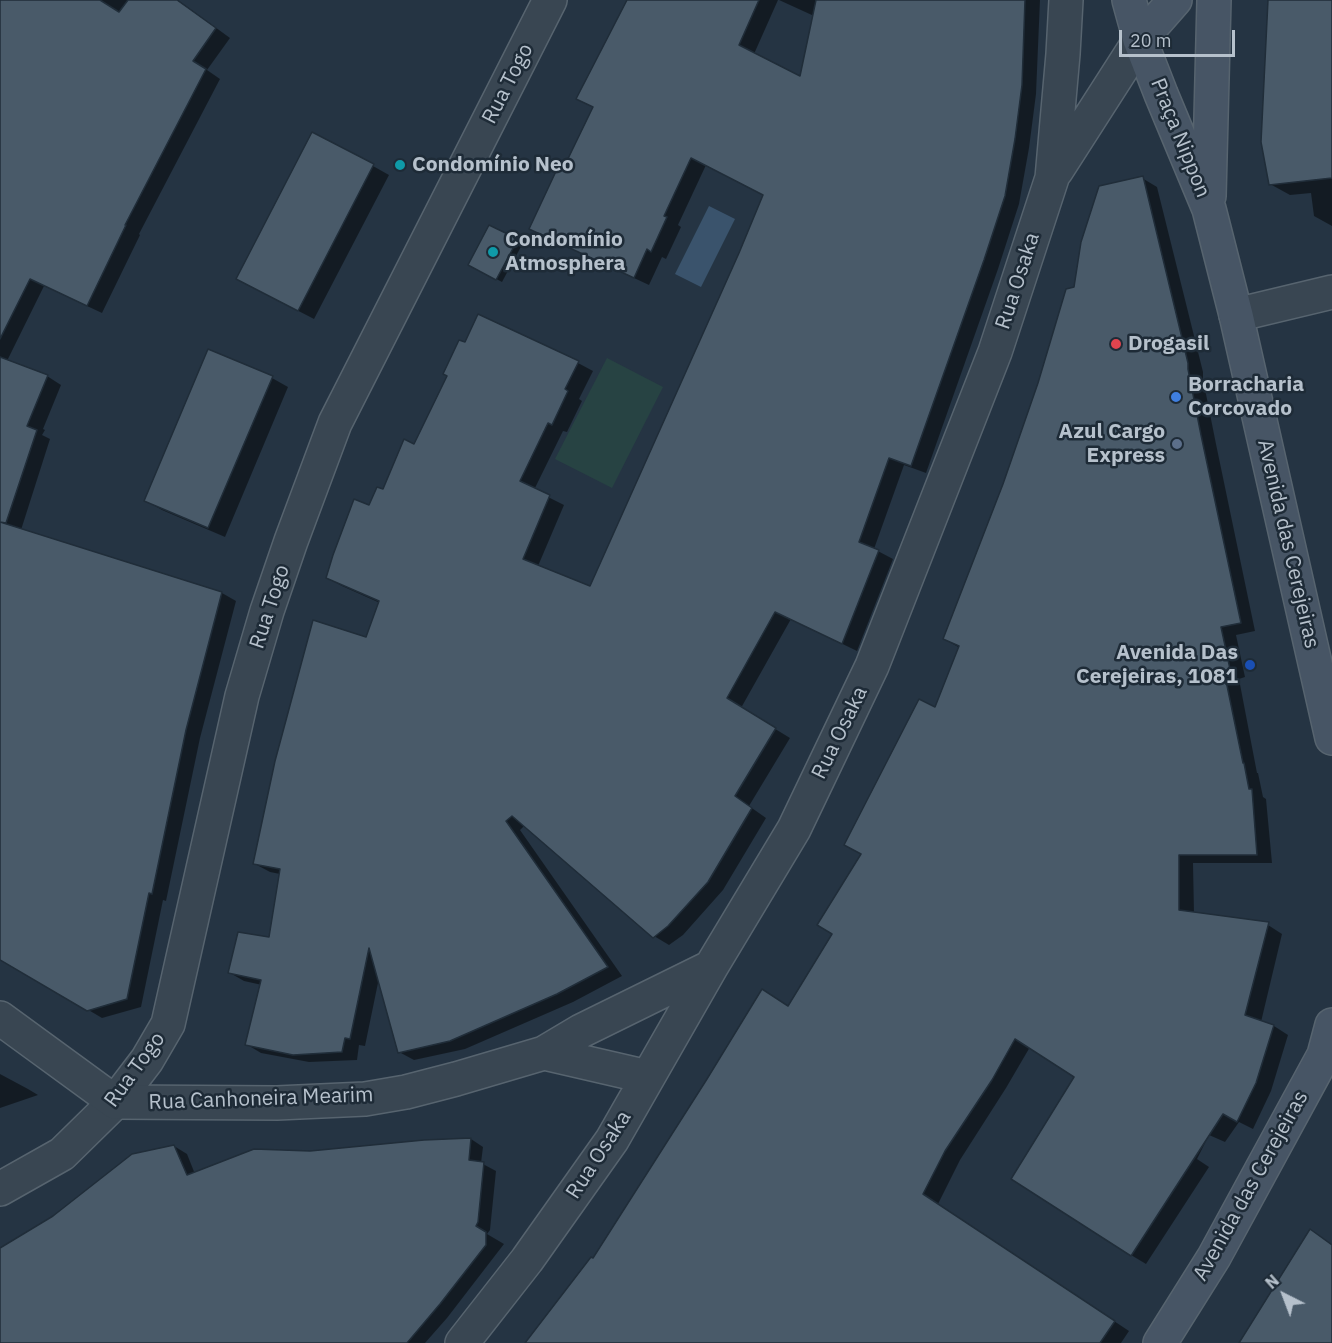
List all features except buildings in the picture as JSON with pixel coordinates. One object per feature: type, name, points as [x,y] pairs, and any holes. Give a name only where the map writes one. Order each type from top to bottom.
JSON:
[{"type":"main road","name":"Praça Nippon","points":[[1129,0],[1140,40],[1209,209]]},
{"type":"main road","points":[[1140,40],[1175,0]]},
{"type":"main road","name":"Praça Nippon","points":[[1209,209],[1214,0]]},
{"type":"main road","name":"Avenida das Cerejeiras","points":[[1209,209],[1236,315],[1332,738]]},
{"type":"main road","name":"Avenida das Cerejeiras","points":[[1160,1343],[1214,1257],[1324,1055],[1332,1025]]},
{"type":"street","name":"Rua Togo","points":[[0,1189],[62,1154],[115,1102],[147,1060],[168,1024],[242,696],[267,611],[335,423],[550,0]]},
{"type":"street","name":"Rua Osaka","points":[[462,1343],[534,1251],[612,1140],[711,967],[794,829],[872,666],[994,352],[1052,178],[1066,0]]},
{"type":"street","name":"Praça Nippon","points":[[1052,178],[1140,40]]},
{"type":"street","points":[[1236,315],[1332,292]]},
{"type":"street","name":"Rua Canhoneira Mearim","points":[[115,1102],[277,1103],[365,1099],[406,1092],[544,1053],[581,1031],[711,967]]},
{"type":"street","points":[[0,1018],[115,1102]]},
{"type":"street","name":"Rua Canhoneira Mearim","points":[[544,1053],[648,1077]]},
{"type":"green space","points":[[607,358],[663,387],[612,488],[555,459]]},
{"type":"water","points":[[709,206],[735,219],[701,287],[675,274]]},
{"type":"place","name":"Condomínio Neo","points":[[400,165]]},
{"type":"place","name":"Condomínio Atmosphera","points":[[493,252]]},
{"type":"place","name":"Drogasil","points":[[1116,344]]},
{"type":"place","name":"Borracharia Corcovado","points":[[1176,397]]},
{"type":"place","name":"Azul Cargo Express","points":[[1177,444]]},
{"type":"place","name":"Avenida Das Cerejeiras, 1081","points":[[1250,665]]}]
